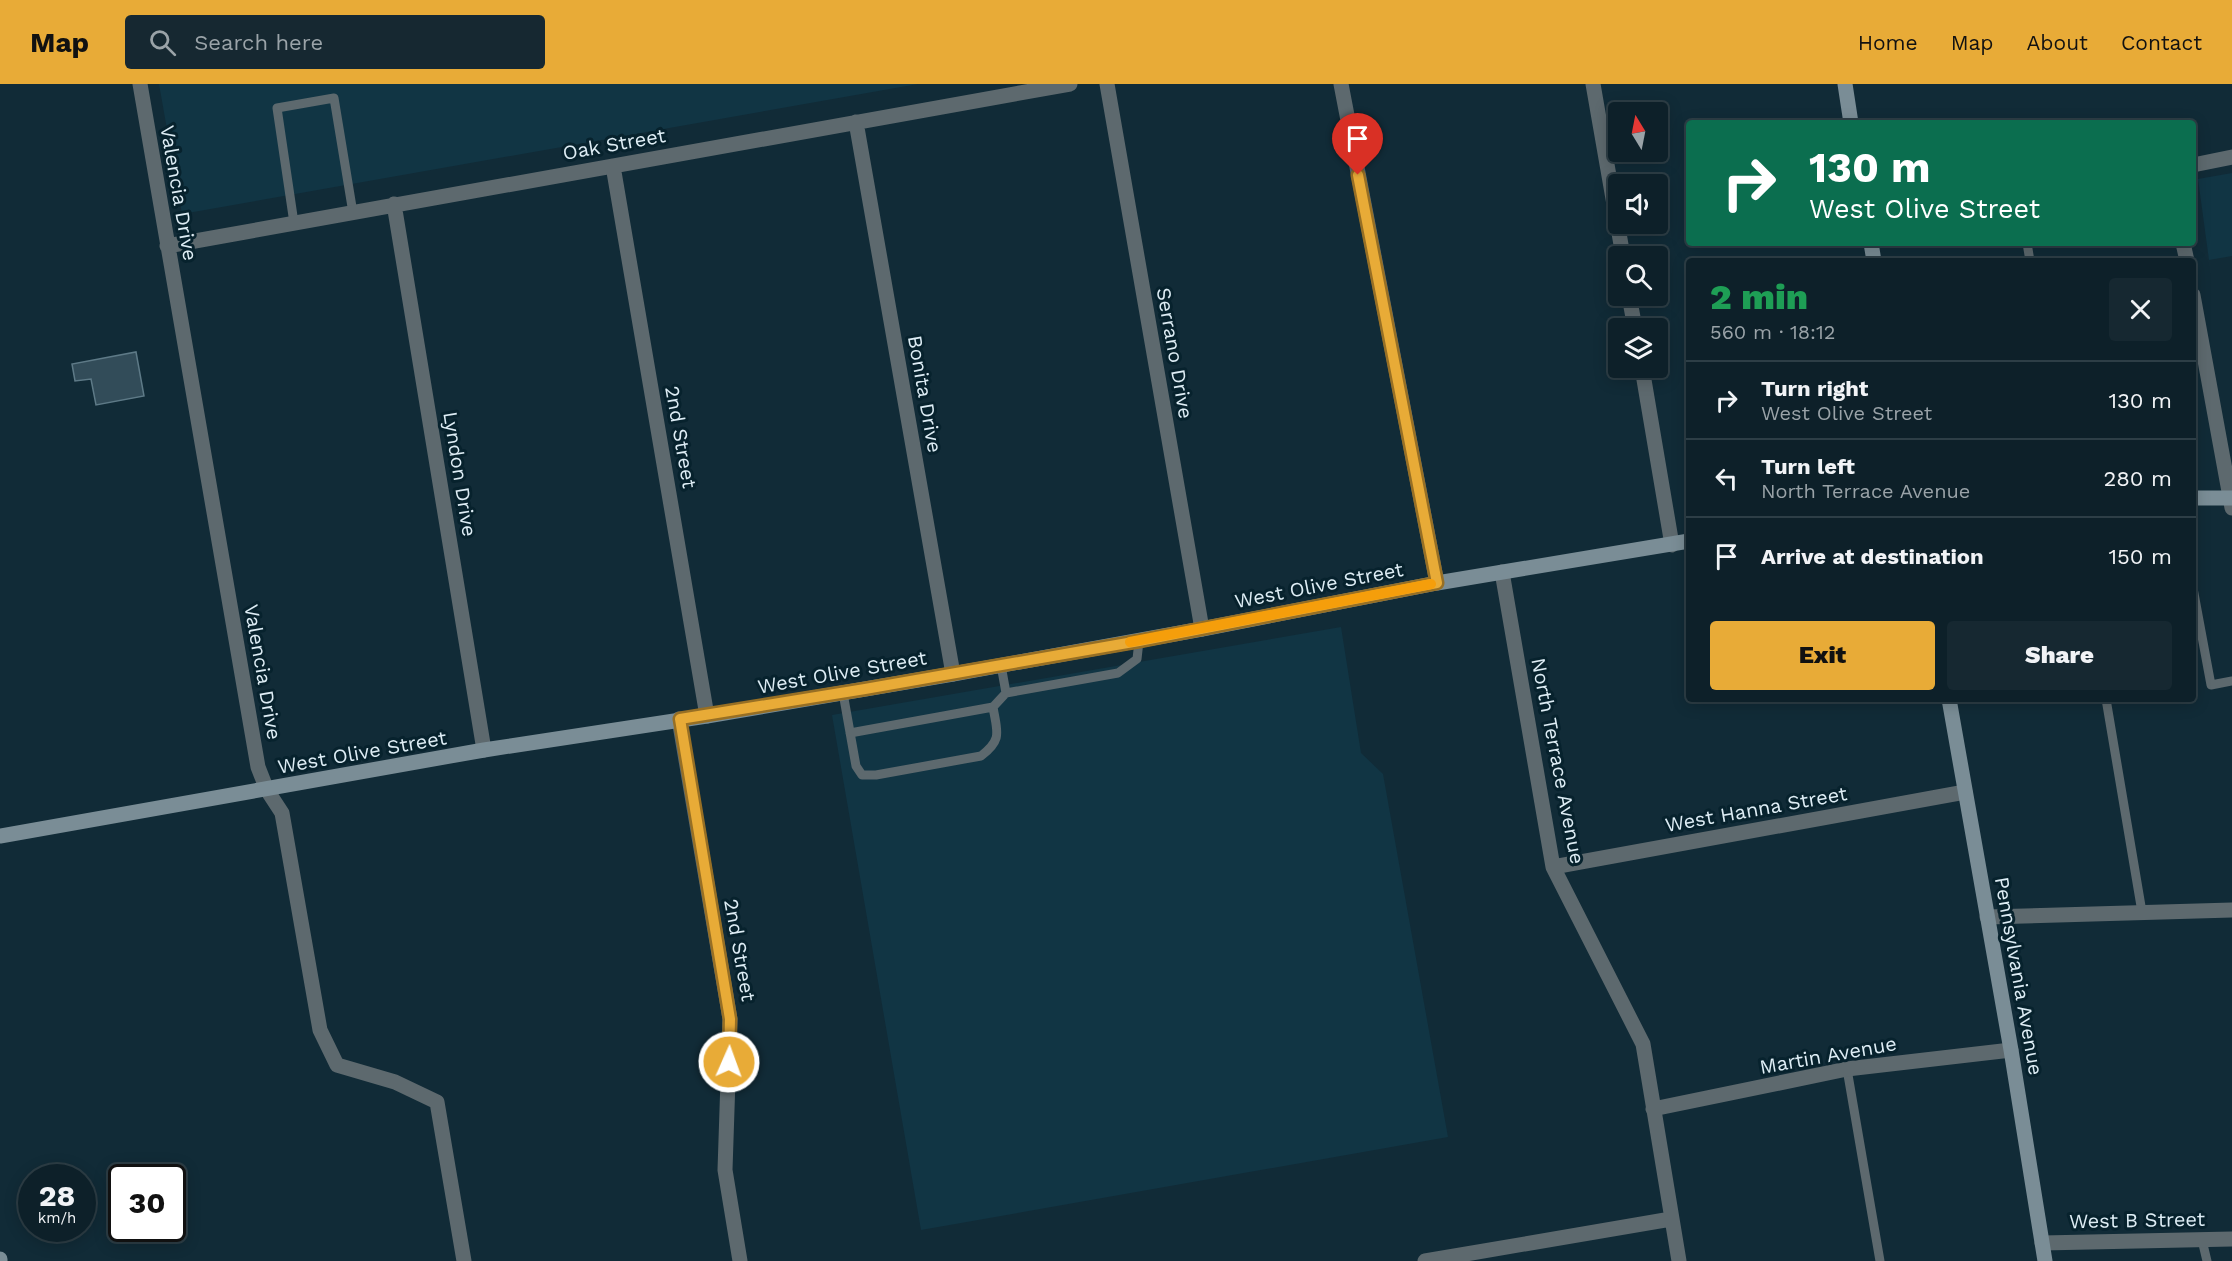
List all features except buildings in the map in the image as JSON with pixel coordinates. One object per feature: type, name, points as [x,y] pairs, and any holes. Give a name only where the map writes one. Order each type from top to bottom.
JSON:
[{"type":"street","name":"Valencia Drive","points":[[140,84],[258,767],[267,790],[282,813],[320,1030],[337,1065],[395,1082],[437,1102],[464,1261]]},
{"type":"street","name":"Oak Street","points":[[167,246],[1070,84]]},
{"type":"street","name":"Serrano Drive","points":[[1107,84],[1202,629]]},
{"type":"street","points":[[1341,84],[1437,583]]},
{"type":"street","points":[[1593,84],[1621,246]]},
{"type":"street","points":[[1845,84],[1851,120]]},
{"type":"street","name":"Bonita Drive","points":[[856,122],[953,674]]},
{"type":"street","points":[[2196,164],[2232,157]]},
{"type":"street","name":"2nd Street","points":[[614,166],[707,716]]},
{"type":"street","name":"Lyndon Drive","points":[[394,204],[484,750]]},
{"type":"street","points":[[2196,311],[2231,502],[2196,498]]},
{"type":"street","points":[[1644,378],[1672,545]]},
{"type":"street","name":"West Olive Street","points":[[0,836],[484,750],[707,716],[953,674],[1139,641],[1437,583],[1686,543]]},
{"type":"street","name":"North Terrace Avenue","points":[[1502,572],[1553,867],[1643,1044],[1679,1261]]},
{"type":"street","name":"Pennsylvania Avenue","points":[[1949,702],[2011,1050],[2045,1261]]},
{"type":"street","name":"2nd Street","points":[[680,719],[730,1019],[725,1170],[740,1261]]},
{"type":"street","name":"West Hanna Street","points":[[1553,867],[1965,792]]},
{"type":"street","points":[[1987,917],[2232,910]]},
{"type":"street","name":"Martin Avenue","points":[[1653,1109],[1847,1070],[2011,1050]]},
{"type":"street","points":[[1425,1261],[1671,1219]]},
{"type":"street","name":"West B Street","points":[[2042,1243],[2232,1239]]},
{"type":"lane","points":[[294,223],[277,108],[334,98],[353,213]]},
{"type":"lane","points":[[2196,604],[2211,686],[2232,681]]},
{"type":"lane","points":[[850,733],[993,707],[1006,693],[1118,673],[1137,659],[1139,641]]},
{"type":"lane","points":[[1001,665],[1006,693]]},
{"type":"lane","points":[[843,693],[856,766],[862,775],[981,756],[993,747],[998,736],[993,707]]},
{"type":"lane","points":[[2107,702],[2142,912]]},
{"type":"lane","points":[[1847,1070],[1880,1261]]},
{"type":"lane","points":[[2202,1240],[2207,1261]]},
{"type":"shaded area","points":[[159,84],[918,84],[182,214]]},
{"type":"shaded area","points":[[2232,173],[2232,256],[2209,260],[2198,179]]},
{"type":"shaded area","points":[[1341,627],[1361,753],[1383,774],[1448,1137],[921,1230],[832,715]]},
{"type":"slow traffic","points":[[1130,642],[1431,584]]},
{"type":"route","points":[[729,1062],[730,1019],[680,719],[1139,641],[1437,583],[1358,175]]}]
